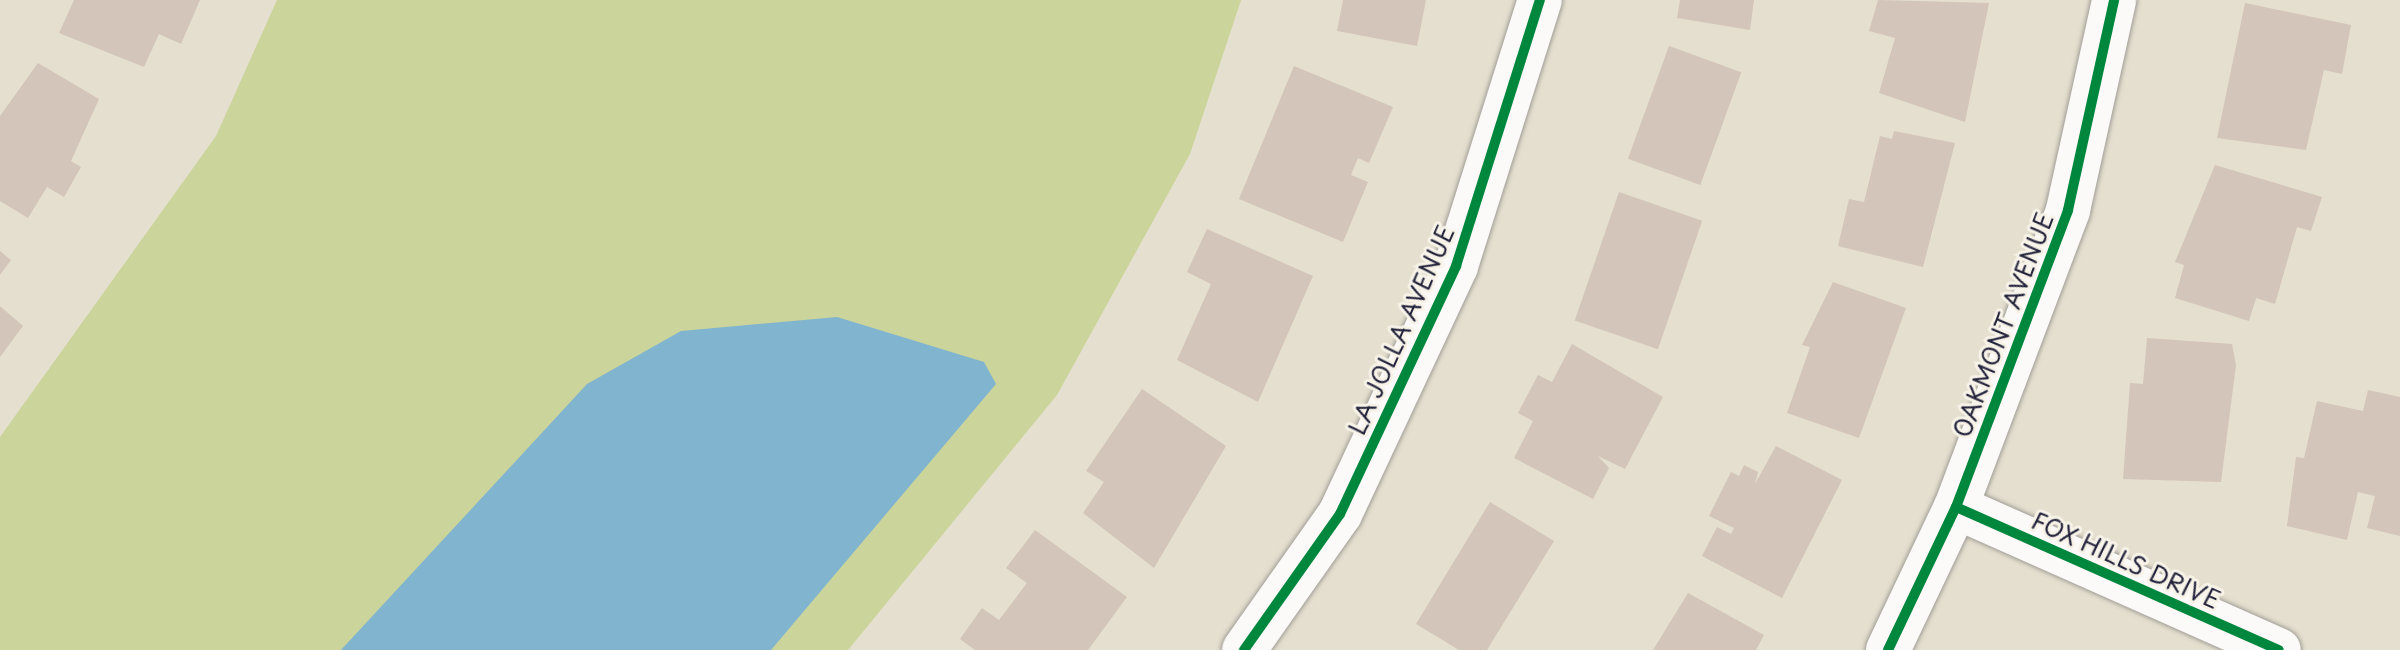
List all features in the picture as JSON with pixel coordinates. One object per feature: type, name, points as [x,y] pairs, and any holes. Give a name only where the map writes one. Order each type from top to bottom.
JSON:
[{"type":"street","name":"LA JOLLA AVENUE","points":[[1244,650],[1340,514],[1456,266],[1540,0]]},
{"type":"street","name":"OAKMONT AVENUE","points":[[1888,650],[1956,507],[2068,210],[2114,0]]},
{"type":"street","name":"FOX HILLS DRIVE","points":[[1956,507],[2279,650]]},
{"type":"green space","points":[[277,0],[1241,0],[1190,154],[1057,395],[848,650],[0,650],[0,437],[216,136]]},
{"type":"water","points":[[837,317],[984,362],[996,384],[771,650],[341,650],[587,384],[681,331]]},
{"type":"building","points":[[74,0],[200,0],[181,44],[159,34],[144,67],[59,33]]},
{"type":"building","points":[[1343,0],[1426,0],[1417,46],[1337,31]]},
{"type":"building","points":[[1680,0],[1754,0],[1750,30],[1677,18]]},
{"type":"building","points":[[1878,0],[1989,3],[1965,122],[1879,93],[1895,38],[1869,31]]},
{"type":"building","points":[[2245,3],[2351,25],[2342,74],[2324,70],[2306,150],[2217,138]]},
{"type":"building","points":[[1669,46],[1741,72],[1700,185],[1628,159]]},
{"type":"building","points":[[38,63],[99,99],[71,161],[81,167],[64,197],[47,187],[28,218],[0,201],[0,116]]},
{"type":"building","points":[[1294,66],[1393,107],[1369,163],[1358,158],[1351,175],[1368,182],[1343,242],[1239,199]]},
{"type":"building","points":[[1894,131],[1955,143],[1923,267],[1838,246],[1849,199],[1864,202],[1880,136],[1892,139]]},
{"type":"building","points":[[2215,165],[2322,197],[2311,231],[2297,227],[2275,304],[2256,298],[2249,321],[2175,298],[2184,265],[2175,262]]},
{"type":"building","points":[[1619,192],[1702,221],[1658,349],[1575,321]]},
{"type":"building","points":[[1207,229],[1313,276],[1258,402],[1177,360],[1211,284],[1187,272]]},
{"type":"building","points":[[0,251],[11,260],[0,275]]},
{"type":"building","points":[[1833,282],[1906,308],[1859,438],[1787,413],[1810,347],[1802,345]]},
{"type":"building","points":[[0,306],[23,326],[0,357]]},
{"type":"building","points":[[2147,338],[2232,344],[2236,365],[2221,482],[2123,479],[2130,383],[2143,384]]},
{"type":"building","points":[[1572,344],[1663,397],[1625,469],[1598,456],[1609,468],[1593,499],[1514,458],[1533,421],[1518,413],[1538,375],[1552,382]]},
{"type":"building","points":[[1142,389],[1226,446],[1154,568],[1083,513],[1104,482],[1086,471]]},
{"type":"building","points":[[2368,390],[2400,397],[2400,536],[2367,528],[2375,496],[2358,492],[2347,540],[2287,526],[2296,457],[2304,458],[2317,401],[2363,411]]},
{"type":"building","points":[[1776,446],[1842,480],[1782,598],[1702,556],[1717,527],[1731,534],[1734,528],[1709,516],[1731,472],[1739,476],[1744,465],[1758,472],[1755,484]]},
{"type":"building","points":[[1490,502],[1554,541],[1487,650],[1459,650],[1416,624]]},
{"type":"building","points":[[1035,530],[1127,597],[1088,650],[975,650],[960,639],[982,608],[999,620],[1027,583],[1006,568]]},
{"type":"building","points":[[1688,593],[1764,635],[1756,650],[1653,650]]},
{"type":"cycle path","points":[[1244,650],[1340,514],[1456,266],[1540,0]]},
{"type":"cycle path","points":[[1888,650],[1956,507],[2068,210],[2114,0]]},
{"type":"cycle path","points":[[1956,507],[2279,650]]}]
